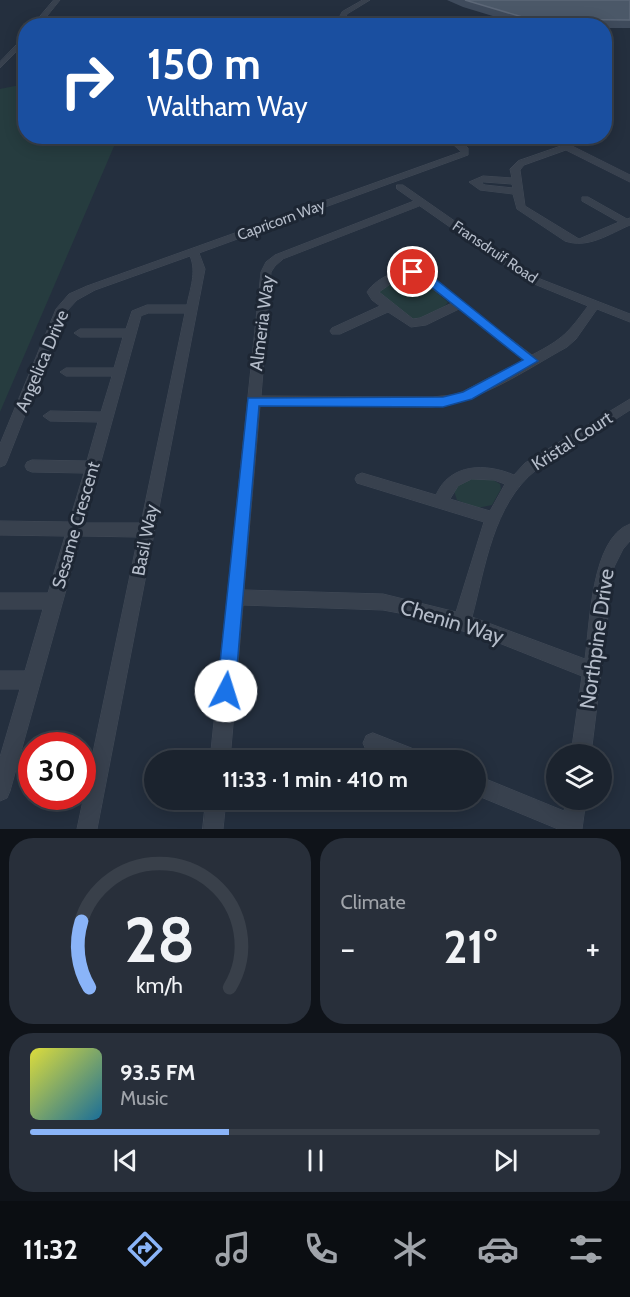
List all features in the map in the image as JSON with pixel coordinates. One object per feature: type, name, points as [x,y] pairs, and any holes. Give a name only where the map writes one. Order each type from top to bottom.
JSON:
[{"type":"street","points":[[42,18],[57,0]]},
{"type":"street","points":[[342,18],[344,13],[367,0]]},
{"type":"street","points":[[0,66],[18,46]]},
{"type":"street","points":[[0,54],[11,54]]},
{"type":"street","name":"Capricorn Way","points":[[73,297],[91,288],[465,153],[465,150],[458,144]]},
{"type":"street","points":[[628,222],[585,242],[574,241],[519,206],[517,165],[565,147],[573,148],[630,179]]},
{"type":"street","name":"Fransdruif Road","points":[[399,187],[523,274],[549,287],[630,318]]},
{"type":"street","points":[[585,199],[628,222]]},
{"type":"street","name":"Almeria Way","points":[[221,750],[265,275],[270,264],[279,257],[421,202]]},
{"type":"street","name":"Basil Way","points":[[87,829],[200,269],[193,252]]},
{"type":"street","points":[[459,304],[415,323],[405,321],[374,295],[375,288],[413,272],[425,276],[532,361]]},
{"type":"street","name":"Angelica Drive","points":[[0,461],[60,312],[73,297]]},
{"type":"street","points":[[253,401],[443,402],[467,395],[568,340],[595,304]]},
{"type":"street","points":[[336,331],[388,307]]},
{"type":"street","name":"Sesame Crescent","points":[[2,779],[136,314],[141,310],[192,309]]},
{"type":"street","points":[[80,333],[131,333]]},
{"type":"street","points":[[66,372],[120,372]]},
{"type":"street","name":"Kristal Court","points":[[462,622],[493,518],[516,482],[530,467],[630,404]]},
{"type":"street","points":[[50,416],[107,417]]},
{"type":"street","points":[[32,466],[93,467]]},
{"type":"street","name":"Kristal Court","points":[[441,502],[451,483],[472,473],[498,474],[516,482]]},
{"type":"street","points":[[362,479],[493,518]]},
{"type":"street","points":[[0,528],[147,530]]},
{"type":"street","name":"Northpine Drive","points":[[582,744],[606,567],[617,544],[630,531]]},
{"type":"street","name":"Chenin Way","points":[[235,597],[383,602],[402,605],[462,622],[592,670]]},
{"type":"street","points":[[0,601],[54,601]]},
{"type":"street","points":[[0,680],[32,680]]},
{"type":"street","points":[[374,743],[392,750]]},
{"type":"street","points":[[486,789],[572,827],[575,810]]},
{"type":"street","points":[[213,829],[215,810]]},
{"type":"green space","points":[[18,85],[18,144],[115,144],[0,412],[0,89]]},
{"type":"green space","points":[[415,275],[448,302],[432,314],[411,320],[379,293],[389,283],[399,278]]},
{"type":"green space","points":[[472,478],[490,478],[500,484],[501,489],[492,505],[477,508],[457,500],[454,491],[458,485]]},
{"type":"building","points":[[465,0],[630,0],[630,20],[526,18]]},
{"type":"route","points":[[226,691],[253,401],[443,402],[467,395],[532,361],[425,276],[413,272]]}]
